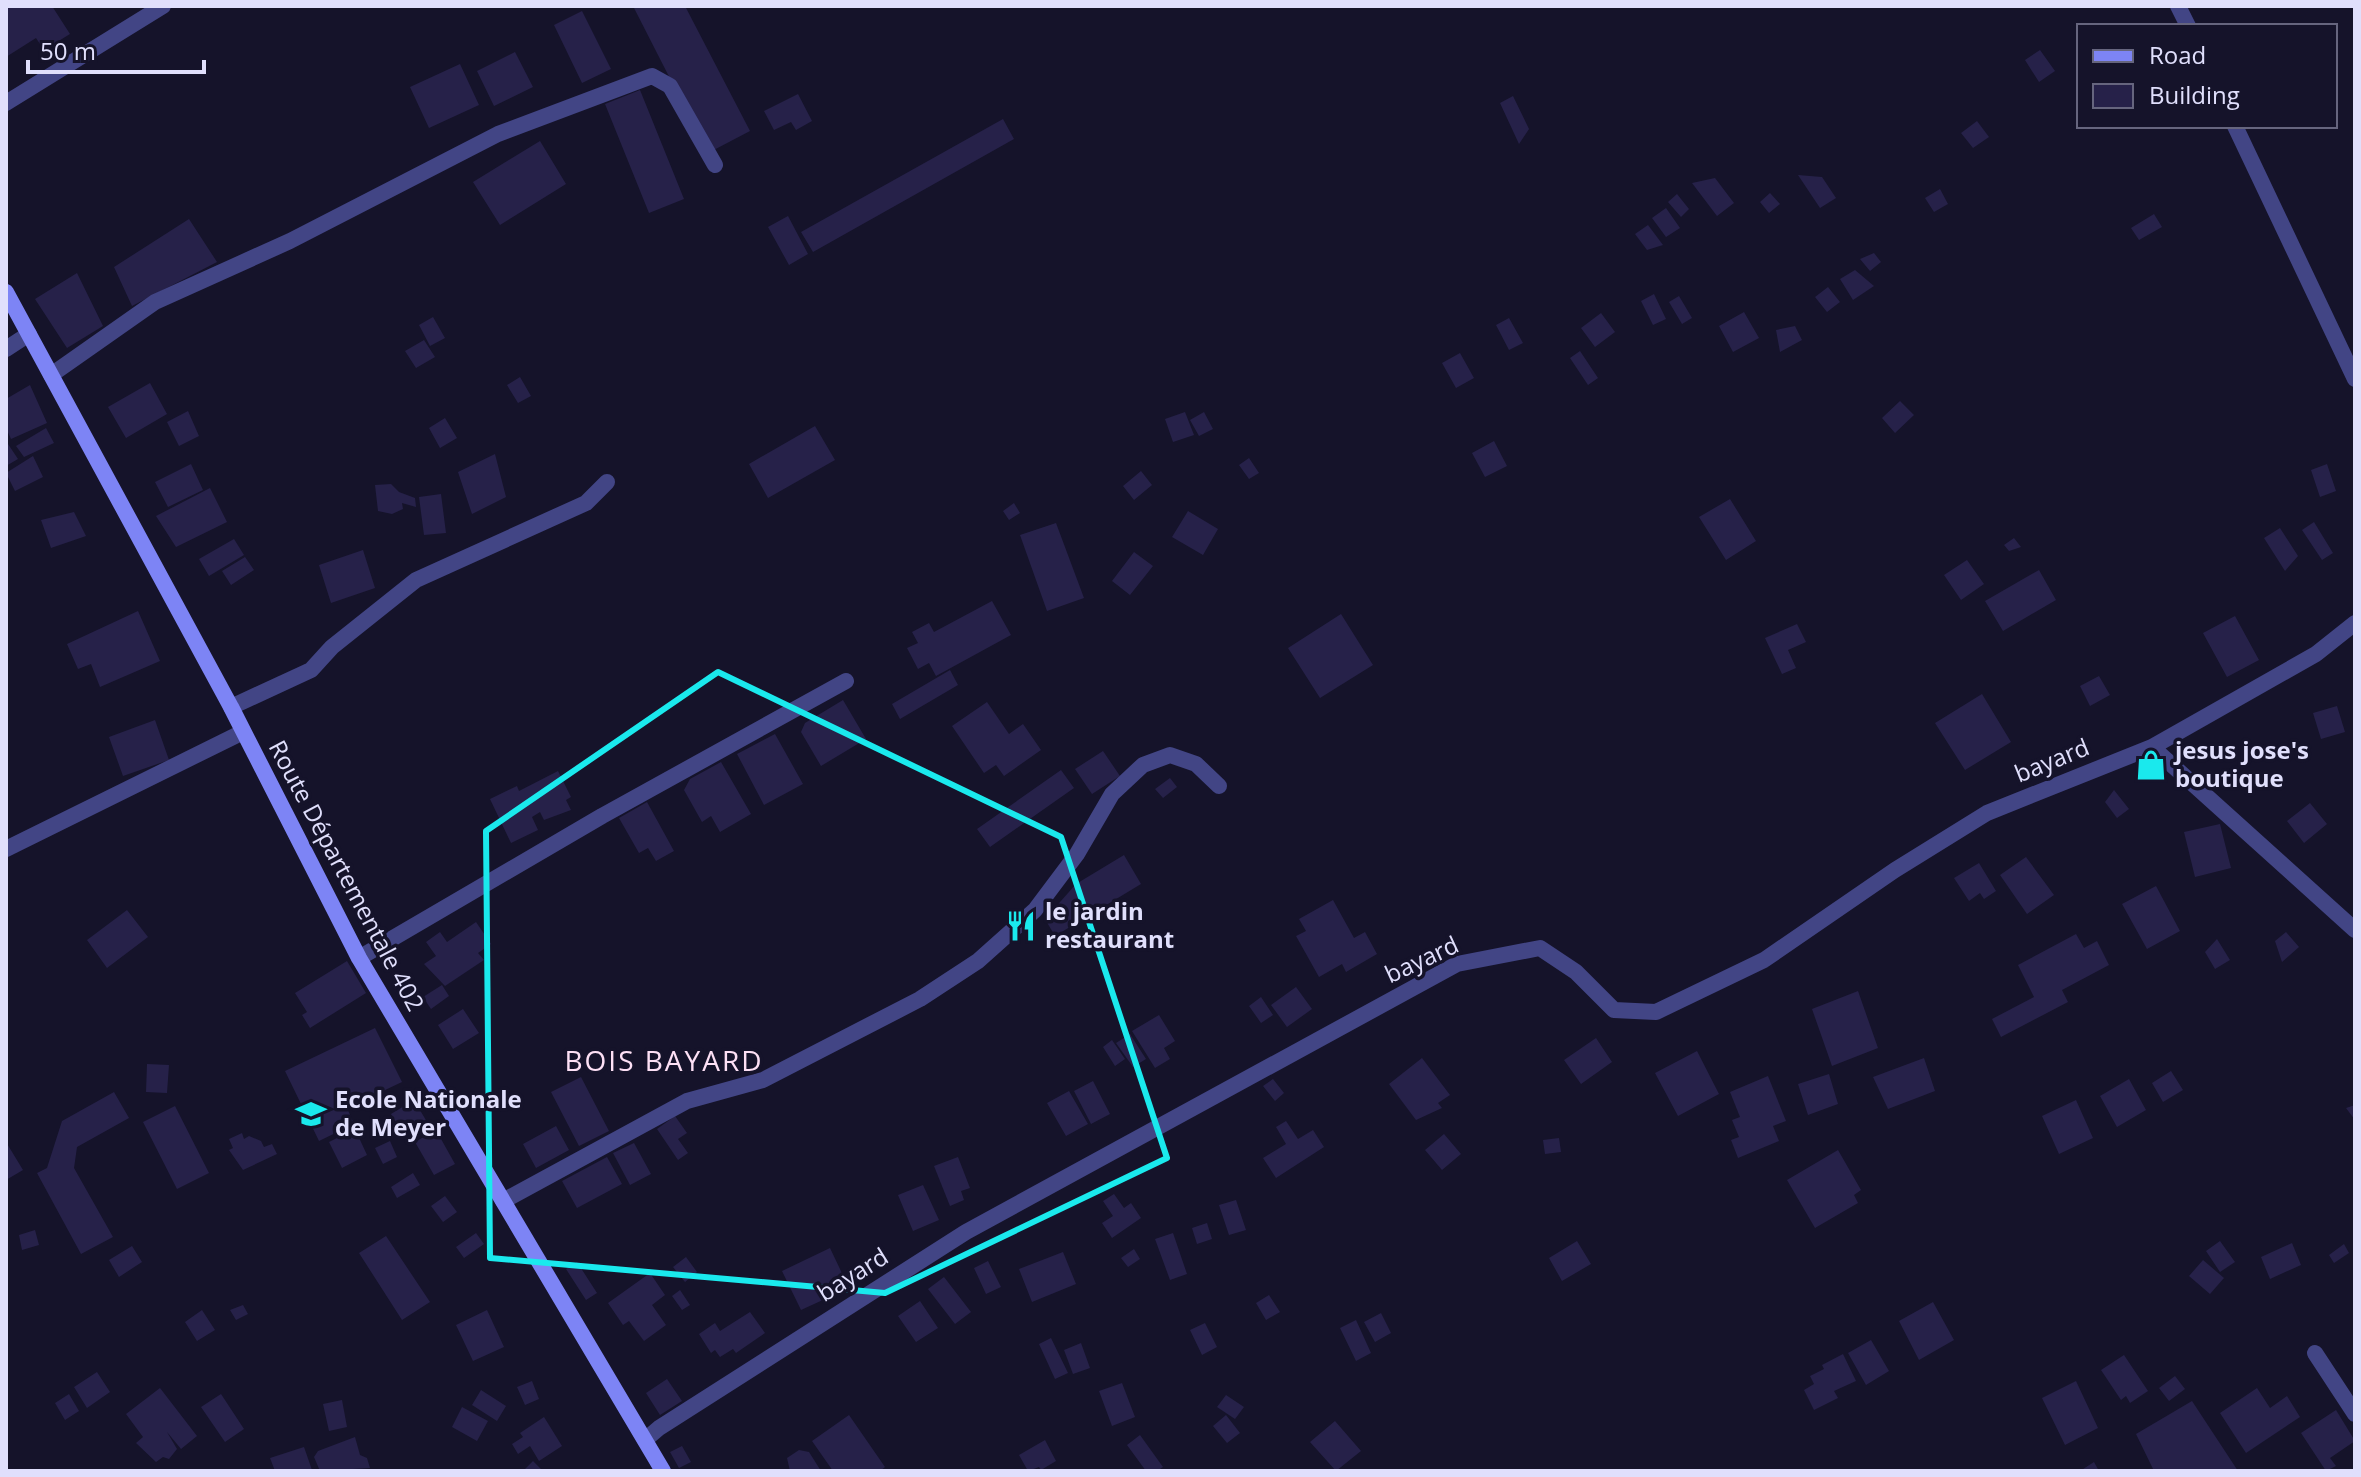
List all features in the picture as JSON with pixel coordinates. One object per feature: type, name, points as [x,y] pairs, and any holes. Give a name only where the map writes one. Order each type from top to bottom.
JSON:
[{"type":"main road","name":"Route Départementale 402","points":[[6,292],[231,707],[359,958],[663,1471]]},
{"type":"street","points":[[6,103],[163,6]]},
{"type":"street","points":[[51,375],[155,302],[290,241],[498,134],[652,76],[670,86],[715,165]]},
{"type":"street","points":[[2236,128],[2355,379]]},
{"type":"street","points":[[6,349],[29,334]]},
{"type":"street","points":[[231,707],[311,670],[332,647],[416,580],[586,503],[607,482]]},
{"type":"street","name":"bayard","points":[[645,1440],[659,1428],[966,1232],[1457,964],[1540,948],[1576,972],[1614,1010],[1656,1012],[1764,960],[1895,870],[1987,813],[2152,747],[2316,654],[2355,623]]},
{"type":"street","points":[[359,958],[602,816],[846,681]]},
{"type":"street","points":[[6,849],[243,732]]},
{"type":"street","points":[[2152,747],[2355,930]]},
{"type":"street","points":[[503,1201],[687,1101],[763,1080],[920,999],[978,961],[1035,910],[1077,854],[1112,794],[1143,765],[1170,755],[1196,764],[1219,786]]},
{"type":"street","points":[[2315,1353],[2355,1414]]},
{"type":"highlighted area","points":[[718,672],[1061,837],[1167,1158],[885,1293],[490,1258],[486,831]]},
{"type":"building","points":[[6,6],[52,6],[70,34],[44,50],[36,38],[6,57]]},
{"type":"building","points":[[633,6],[685,6],[750,131],[708,153]]},
{"type":"building","points":[[582,11],[611,69],[582,83],[554,25]]},
{"type":"building","points":[[2040,50],[2055,71],[2039,82],[2025,60]]},
{"type":"building","points":[[515,52],[533,87],[494,106],[477,71]]},
{"type":"building","points":[[460,64],[479,105],[429,128],[410,87]]},
{"type":"building","points":[[640,90],[684,199],[649,213],[605,104]]},
{"type":"building","points":[[798,94],[812,121],[796,130],[791,122],[774,130],[764,111]]},
{"type":"building","points":[[1513,96],[1529,129],[1519,144],[1500,103]]},
{"type":"building","points":[[1003,119],[1014,139],[813,252],[801,232]]},
{"type":"building","points":[[1977,121],[1989,137],[1973,148],[1961,133]]},
{"type":"building","points":[[540,141],[566,184],[500,225],[473,182]]},
{"type":"building","points":[[1798,175],[1822,177],[1836,198],[1820,208]]},
{"type":"building","points":[[1715,178],[1734,203],[1717,216],[1692,183]]},
{"type":"building","points":[[1940,189],[1948,204],[1934,212],[1925,198]]},
{"type":"building","points":[[1770,193],[1780,204],[1769,213],[1760,202]]},
{"type":"building","points":[[1677,194],[1689,209],[1681,217],[1668,202]]},
{"type":"building","points":[[1666,208],[1680,228],[1666,237],[1652,218]]},
{"type":"building","points":[[2154,214],[2162,227],[2139,240],[2131,228]]},
{"type":"building","points":[[788,216],[808,254],[789,265],[768,227]]},
{"type":"building","points":[[189,219],[217,262],[132,306],[114,267]]},
{"type":"building","points":[[1648,225],[1663,245],[1647,250],[1635,234]]},
{"type":"building","points":[[1874,253],[1881,262],[1870,271],[1860,259]]},
{"type":"building","points":[[1855,270],[1874,286],[1853,300],[1840,279]]},
{"type":"building","points":[[77,273],[103,326],[67,348],[35,299]]},
{"type":"building","points":[[1828,287],[1840,302],[1827,312],[1815,297]]},
{"type":"building","points":[[1654,294],[1666,319],[1653,325],[1641,301]]},
{"type":"building","points":[[1679,296],[1692,318],[1682,324],[1669,302]]},
{"type":"building","points":[[1744,312],[1759,338],[1733,352],[1719,326]]},
{"type":"building","points":[[1601,313],[1615,332],[1595,347],[1581,328]]},
{"type":"building","points":[[433,317],[445,338],[430,346],[419,325]]},
{"type":"building","points":[[1509,318],[1523,343],[1509,350],[1496,325]]},
{"type":"building","points":[[1795,326],[1802,340],[1780,352],[1776,330]]},
{"type":"building","points":[[424,340],[435,357],[416,368],[405,351]]},
{"type":"building","points":[[1580,351],[1598,378],[1588,385],[1570,358]]},
{"type":"building","points":[[1460,353],[1474,378],[1456,388],[1442,363]]},
{"type":"building","points":[[520,377],[531,396],[518,403],[507,385]]},
{"type":"building","points":[[150,383],[167,414],[126,438],[108,407]]},
{"type":"building","points":[[30,385],[47,423],[11,439],[6,428],[6,399]]},
{"type":"building","points":[[1900,401],[1914,415],[1895,433],[1882,418]]},
{"type":"building","points":[[188,411],[199,436],[179,446],[167,422]]},
{"type":"building","points":[[1185,412],[1194,435],[1173,442],[1165,419]]},
{"type":"building","points":[[1204,412],[1213,429],[1199,436],[1190,420]]},
{"type":"building","points":[[445,418],[457,438],[440,448],[429,428]]},
{"type":"building","points":[[815,426],[835,460],[768,498],[749,464]]},
{"type":"building","points":[[46,428],[54,443],[24,457],[16,446]]},
{"type":"building","points":[[6,441],[18,459],[6,466]]},
{"type":"building","points":[[1494,441],[1507,466],[1485,477],[1472,453]]},
{"type":"building","points":[[495,454],[506,497],[472,514],[458,472]]},
{"type":"building","points":[[33,456],[43,477],[15,491],[6,473]]},
{"type":"building","points":[[1249,458],[1259,473],[1249,479],[1239,465]]},
{"type":"building","points":[[191,464],[203,490],[168,507],[155,482]]},
{"type":"building","points":[[2327,464],[2336,491],[2320,497],[2311,470]]},
{"type":"building","points":[[1141,471],[1152,485],[1134,500],[1123,486]]},
{"type":"building","points":[[391,484],[399,492],[415,498],[416,507],[402,503],[403,509],[392,514],[378,511],[375,485]]},
{"type":"building","points":[[210,488],[227,522],[176,547],[156,516]]},
{"type":"building","points":[[441,494],[446,533],[424,535],[419,497]]},
{"type":"building","points":[[1730,499],[1756,541],[1726,560],[1699,517]]},
{"type":"building","points":[[1014,503],[1020,513],[1009,520],[1003,511]]},
{"type":"building","points":[[1188,511],[1218,529],[1203,555],[1172,537]]},
{"type":"building","points":[[74,512],[86,536],[51,548],[41,520]]},
{"type":"building","points":[[2314,522],[2333,553],[2322,560],[2302,530]]},
{"type":"building","points":[[1056,523],[1084,598],[1047,611],[1020,535]]},
{"type":"building","points":[[2280,528],[2298,556],[2285,571],[2264,538]]},
{"type":"building","points":[[2014,538],[2021,547],[2009,551],[2004,545]]},
{"type":"building","points":[[234,539],[244,555],[209,576],[199,559]]},
{"type":"building","points":[[363,550],[375,588],[331,603],[319,565]]},
{"type":"building","points":[[1134,552],[1153,566],[1130,595],[1112,581]]},
{"type":"building","points":[[245,557],[254,570],[231,585],[222,571]]},
{"type":"building","points":[[1967,560],[1984,584],[1961,600],[1944,575]]},
{"type":"building","points":[[2039,570],[2056,600],[2003,631],[1985,601]]},
{"type":"building","points":[[992,601],[1011,635],[936,676],[929,663],[918,669],[907,648],[918,643],[912,632],[929,623],[934,632]]},
{"type":"building","points":[[138,611],[160,661],[100,687],[91,664],[78,669],[67,644]]},
{"type":"building","points":[[1341,614],[1373,665],[1320,698],[1288,648]]},
{"type":"building","points":[[2235,616],[2259,660],[2227,677],[2203,633]]},
{"type":"building","points":[[1797,624],[1806,642],[1788,650],[1796,668],[1782,674],[1765,638]]},
{"type":"building","points":[[950,670],[958,685],[900,719],[892,704]]},
{"type":"building","points":[[2099,676],[2110,695],[2090,706],[2080,686]]},
{"type":"building","points":[[1982,694],[2011,742],[1965,770],[1935,723]]},
{"type":"building","points":[[843,700],[866,739],[821,766],[801,732],[805,723]]},
{"type":"building","points":[[987,702],[1009,734],[1023,724],[1041,750],[1004,776],[996,765],[984,773],[952,726]]},
{"type":"building","points":[[2337,706],[2345,732],[2321,739],[2313,713]]},
{"type":"building","points":[[155,720],[169,760],[123,776],[109,737]]},
{"type":"building","points":[[775,734],[803,784],[764,805],[737,754]]},
{"type":"building","points":[[1103,751],[1120,776],[1092,794],[1075,769]]},
{"type":"building","points":[[721,762],[751,814],[720,832],[711,816],[702,822],[684,790],[690,779]]},
{"type":"building","points":[[1061,770],[1074,788],[990,847],[977,829]]},
{"type":"building","points":[[558,771],[571,797],[566,800],[571,810],[544,820],[540,812],[532,817],[538,830],[511,843],[490,799],[517,786],[519,791]]},
{"type":"building","points":[[1170,778],[1177,787],[1163,798],[1155,789]]},
{"type":"building","points":[[2114,790],[2129,809],[2117,818],[2105,802]]},
{"type":"building","points":[[647,802],[674,851],[656,861],[648,848],[639,853],[619,818]]},
{"type":"building","points":[[2310,803],[2327,824],[2304,843],[2287,821]]},
{"type":"building","points":[[2220,824],[2231,868],[2195,877],[2184,832]]},
{"type":"building","points":[[1124,855],[1141,884],[1055,936],[1045,919],[1076,884]]},
{"type":"building","points":[[2026,857],[2054,895],[2027,914],[2000,875]]},
{"type":"building","points":[[1979,863],[1996,891],[1984,899],[1980,893],[1969,901],[1954,878]]},
{"type":"building","points":[[2156,886],[2180,931],[2147,949],[2122,904]]},
{"type":"building","points":[[1333,900],[1354,938],[1365,932],[1377,954],[1346,972],[1342,964],[1319,977],[1296,936],[1306,931],[1299,919]]},
{"type":"building","points":[[127,910],[148,937],[107,968],[87,940]]},
{"type":"building","points":[[476,922],[491,944],[478,953],[484,960],[445,986],[424,964],[436,956],[426,942],[440,932],[447,942]]},
{"type":"building","points":[[2286,932],[2299,947],[2282,962],[2275,941]]},
{"type":"building","points":[[2076,934],[2084,948],[2097,941],[2109,965],[2062,990],[2068,1002],[2001,1037],[1992,1019],[2034,997],[2018,965]]},
{"type":"building","points":[[2217,939],[2230,960],[2215,969],[2205,952]]},
{"type":"building","points":[[347,961],[366,993],[310,1028],[302,1015],[307,1012],[295,993]]},
{"type":"building","points":[[442,985],[449,996],[431,1009],[423,997]]},
{"type":"building","points":[[1296,987],[1312,1009],[1287,1027],[1271,1005]]},
{"type":"building","points":[[1858,991],[1878,1048],[1832,1066],[1812,1009]]},
{"type":"building","points":[[1261,997],[1273,1015],[1261,1023],[1249,1006]]},
{"type":"building","points":[[463,1009],[479,1033],[453,1049],[438,1025]]},
{"type":"building","points":[[1159,1015],[1175,1041],[1164,1048],[1170,1059],[1155,1068],[1132,1031]]},
{"type":"building","points":[[375,1028],[402,1082],[347,1108],[354,1124],[319,1141],[285,1071]]},
{"type":"building","points":[[1130,1034],[1146,1059],[1133,1067],[1116,1043]]},
{"type":"building","points":[[1596,1038],[1612,1062],[1581,1084],[1564,1060]]},
{"type":"building","points":[[1112,1040],[1125,1059],[1115,1066],[1103,1047]]},
{"type":"building","points":[[1697,1051],[1719,1094],[1678,1116],[1655,1073]]},
{"type":"building","points":[[1422,1058],[1450,1095],[1438,1103],[1442,1108],[1416,1120],[1389,1084]]},
{"type":"building","points":[[1924,1058],[1935,1091],[1888,1109],[1873,1077]]},
{"type":"building","points":[[147,1064],[169,1065],[167,1093],[146,1092]]},
{"type":"building","points":[[2171,1071],[2183,1090],[2163,1102],[2152,1083]]},
{"type":"building","points":[[1829,1074],[1838,1104],[1808,1115],[1798,1084]]},
{"type":"building","points":[[1768,1076],[1786,1121],[1773,1126],[1779,1141],[1738,1158],[1731,1140],[1739,1137],[1732,1120],[1740,1117],[1730,1092]]},
{"type":"building","points":[[581,1077],[609,1131],[579,1146],[551,1092]]},
{"type":"building","points":[[1273,1079],[1284,1093],[1275,1101],[1263,1086]]},
{"type":"building","points":[[2129,1079],[2146,1110],[2117,1127],[2100,1096]]},
{"type":"building","points":[[1093,1081],[1110,1114],[1091,1124],[1074,1091]]},
{"type":"building","points":[[1069,1091],[1088,1124],[1066,1136],[1047,1103]]},
{"type":"building","points":[[114,1092],[129,1118],[77,1147],[74,1168],[113,1237],[81,1254],[37,1173],[47,1168],[62,1121]]},
{"type":"building","points":[[414,1100],[427,1122],[404,1136],[391,1114]]},
{"type":"building","points":[[2076,1100],[2093,1138],[2059,1154],[2042,1116]]},
{"type":"building","points":[[2355,1105],[2355,1120],[2346,1108]]},
{"type":"building","points":[[175,1106],[209,1173],[177,1189],[143,1122]]},
{"type":"building","points":[[675,1116],[687,1133],[678,1139],[688,1153],[678,1160],[657,1129]]},
{"type":"building","points":[[1286,1121],[1298,1139],[1313,1130],[1324,1147],[1276,1178],[1263,1158],[1286,1144],[1276,1127]]},
{"type":"building","points":[[556,1126],[569,1150],[536,1168],[523,1144]]},
{"type":"building","points":[[355,1129],[367,1155],[342,1168],[329,1142]]},
{"type":"building","points":[[436,1130],[455,1164],[434,1175],[415,1142]]},
{"type":"building","points":[[242,1133],[244,1139],[249,1136],[261,1141],[264,1147],[272,1144],[277,1154],[243,1170],[229,1150],[233,1148],[229,1139]]},
{"type":"building","points":[[1444,1134],[1461,1154],[1442,1170],[1425,1150]]},
{"type":"building","points":[[1559,1138],[1561,1152],[1545,1154],[1543,1140]]},
{"type":"building","points":[[390,1141],[397,1157],[383,1164],[375,1148]]},
{"type":"building","points":[[6,1142],[23,1170],[6,1180]]},
{"type":"building","points":[[634,1143],[651,1174],[630,1185],[613,1153]]},
{"type":"building","points":[[1838,1150],[1861,1190],[1854,1195],[1858,1203],[1815,1228],[1787,1180]]},
{"type":"building","points":[[607,1157],[622,1184],[577,1208],[562,1181]]},
{"type":"building","points":[[958,1157],[970,1188],[961,1191],[964,1200],[950,1206],[934,1166]]},
{"type":"building","points":[[413,1173],[420,1185],[397,1198],[391,1187]]},
{"type":"building","points":[[923,1185],[939,1220],[913,1231],[898,1195]]},
{"type":"building","points":[[1114,1194],[1124,1208],[1131,1203],[1141,1218],[1112,1238],[1102,1223],[1113,1216],[1103,1201]]},
{"type":"building","points":[[445,1196],[457,1212],[443,1222],[431,1206]]},
{"type":"building","points":[[1236,1200],[1246,1230],[1229,1235],[1219,1205]]},
{"type":"building","points":[[1207,1223],[1212,1239],[1197,1244],[1192,1228]]},
{"type":"building","points":[[35,1230],[39,1245],[22,1250],[19,1235]]},
{"type":"building","points":[[476,1233],[484,1244],[464,1258],[456,1247]]},
{"type":"building","points":[[1173,1233],[1187,1274],[1170,1280],[1155,1239]]},
{"type":"building","points":[[386,1236],[430,1302],[402,1320],[359,1253]]},
{"type":"building","points":[[1577,1241],[1591,1264],[1562,1281],[1549,1258]]},
{"type":"building","points":[[2220,1241],[2235,1262],[2220,1272],[2206,1251]]},
{"type":"building","points":[[2292,1243],[2301,1265],[2270,1279],[2261,1257]]},
{"type":"building","points":[[2344,1244],[2349,1253],[2334,1263],[2329,1255]]},
{"type":"building","points":[[132,1246],[142,1262],[119,1277],[109,1260]]},
{"type":"building","points":[[830,1248],[849,1288],[801,1310],[782,1271]]},
{"type":"building","points":[[1134,1249],[1140,1259],[1128,1267],[1121,1258]]},
{"type":"building","points":[[1063,1252],[1076,1284],[1032,1302],[1019,1269]]},
{"type":"building","points":[[686,1257],[697,1272],[685,1282],[673,1267]]},
{"type":"building","points":[[2203,1260],[2224,1278],[2210,1294],[2189,1276]]},
{"type":"building","points":[[988,1261],[1001,1287],[986,1294],[974,1268]]},
{"type":"building","points":[[577,1262],[597,1293],[586,1300],[566,1269]]},
{"type":"building","points":[[650,1273],[665,1295],[652,1305],[666,1325],[644,1341],[629,1321],[623,1325],[608,1303]]},
{"type":"building","points":[[944,1277],[971,1312],[955,1324],[928,1289]]},
{"type":"building","points":[[680,1290],[690,1305],[682,1310],[672,1296]]},
{"type":"building","points":[[1269,1295],[1280,1312],[1266,1320],[1256,1303]]},
{"type":"building","points":[[920,1301],[938,1328],[916,1342],[898,1316]]},
{"type":"building","points":[[1933,1302],[1954,1340],[1919,1360],[1899,1321]]},
{"type":"building","points":[[243,1305],[248,1314],[236,1320],[230,1310]]},
{"type":"building","points":[[202,1310],[215,1330],[197,1341],[185,1322]]},
{"type":"building","points":[[487,1310],[504,1347],[473,1361],[456,1325]]},
{"type":"building","points":[[750,1312],[765,1333],[736,1353],[733,1349],[720,1357],[715,1350],[711,1353],[699,1334],[715,1323],[720,1331]]},
{"type":"building","points":[[1381,1313],[1391,1333],[1375,1342],[1364,1322]]},
{"type":"building","points":[[1356,1320],[1371,1353],[1356,1361],[1340,1328]]},
{"type":"building","points":[[1205,1323],[1217,1347],[1202,1355],[1190,1330]]},
{"type":"building","points":[[1051,1338],[1068,1373],[1055,1379],[1039,1344]]},
{"type":"building","points":[[1871,1340],[1889,1371],[1866,1385],[1848,1353]]},
{"type":"building","points":[[1081,1343],[1090,1368],[1073,1374],[1064,1350]]},
{"type":"building","points":[[1843,1354],[1856,1381],[1834,1391],[1838,1398],[1814,1410],[1804,1390],[1814,1384],[1810,1376],[1824,1369],[1822,1365]]},
{"type":"building","points":[[2124,1355],[2148,1391],[2130,1403],[2126,1396],[2121,1400],[2101,1370]]},
{"type":"building","points":[[97,1372],[110,1392],[87,1408],[74,1387]]},
{"type":"building","points":[[2175,1376],[2185,1389],[2169,1401],[2159,1388]]},
{"type":"building","points":[[667,1379],[682,1401],[660,1415],[646,1393]]},
{"type":"building","points":[[532,1381],[539,1399],[525,1405],[517,1387]]},
{"type":"building","points":[[2076,1381],[2098,1428],[2065,1445],[2042,1398]]},
{"type":"building","points":[[1122,1383],[1135,1417],[1112,1426],[1099,1391]]},
{"type":"building","points":[[160,1388],[197,1436],[181,1449],[167,1432],[177,1449],[169,1459],[163,1457],[156,1462],[136,1443],[143,1437],[126,1414]]},
{"type":"building","points":[[2257,1388],[2270,1408],[2287,1396],[2300,1417],[2246,1453],[2220,1413]]},
{"type":"building","points":[[481,1390],[506,1406],[497,1421],[472,1405]]},
{"type":"building","points":[[69,1394],[79,1411],[65,1420],[55,1403]]},
{"type":"building","points":[[221,1394],[244,1429],[225,1442],[201,1407]]},
{"type":"building","points":[[1226,1395],[1244,1407],[1235,1419],[1217,1407]]},
{"type":"building","points":[[342,1400],[347,1427],[329,1431],[323,1404]]},
{"type":"building","points":[[2192,1401],[2238,1471],[2154,1471],[2136,1434]]},
{"type":"building","points":[[462,1407],[488,1421],[477,1441],[452,1427]]},
{"type":"building","points":[[2336,1410],[2355,1441],[2330,1458],[2336,1466],[2326,1471],[2301,1433]]},
{"type":"building","points":[[849,1415],[885,1467],[880,1471],[833,1471],[812,1441]]},
{"type":"building","points":[[1226,1415],[1240,1433],[1227,1443],[1213,1426]]},
{"type":"building","points":[[544,1417],[562,1446],[539,1461],[530,1446],[518,1454],[512,1444],[523,1437],[520,1433]]},
{"type":"building","points":[[1335,1421],[1361,1451],[1336,1471],[1310,1442]]},
{"type":"building","points":[[1140,1435],[1163,1467],[1157,1471],[1146,1471],[1127,1445]]},
{"type":"building","points":[[355,1437],[360,1455],[367,1458],[370,1468],[320,1471],[314,1457],[318,1451]]},
{"type":"building","points":[[1045,1440],[1056,1461],[1041,1470],[1039,1467],[1028,1471],[1019,1455]]},
{"type":"building","points":[[682,1446],[691,1462],[679,1468],[670,1452]]},
{"type":"building","points":[[304,1447],[312,1470],[275,1471],[270,1458]]},
{"type":"building","points":[[799,1450],[809,1452],[821,1471],[790,1471],[787,1458]]},
{"type":"building","points":[[533,1461],[543,1471],[523,1471]]},
{"type":"building","points":[[2094,1462],[2099,1471],[2080,1471]]},
{"type":"place","name":"jesus jose's boutique","points":[[2151,765]]},
{"type":"place","name":"le jardin restaurant","points":[[1021,926]]},
{"type":"place","name":"Ecole Nationale de Meyer","points":[[311,1114]]},
{"type":"district","name":"BOIS BAYARD","points":[[664,1061]]}]
